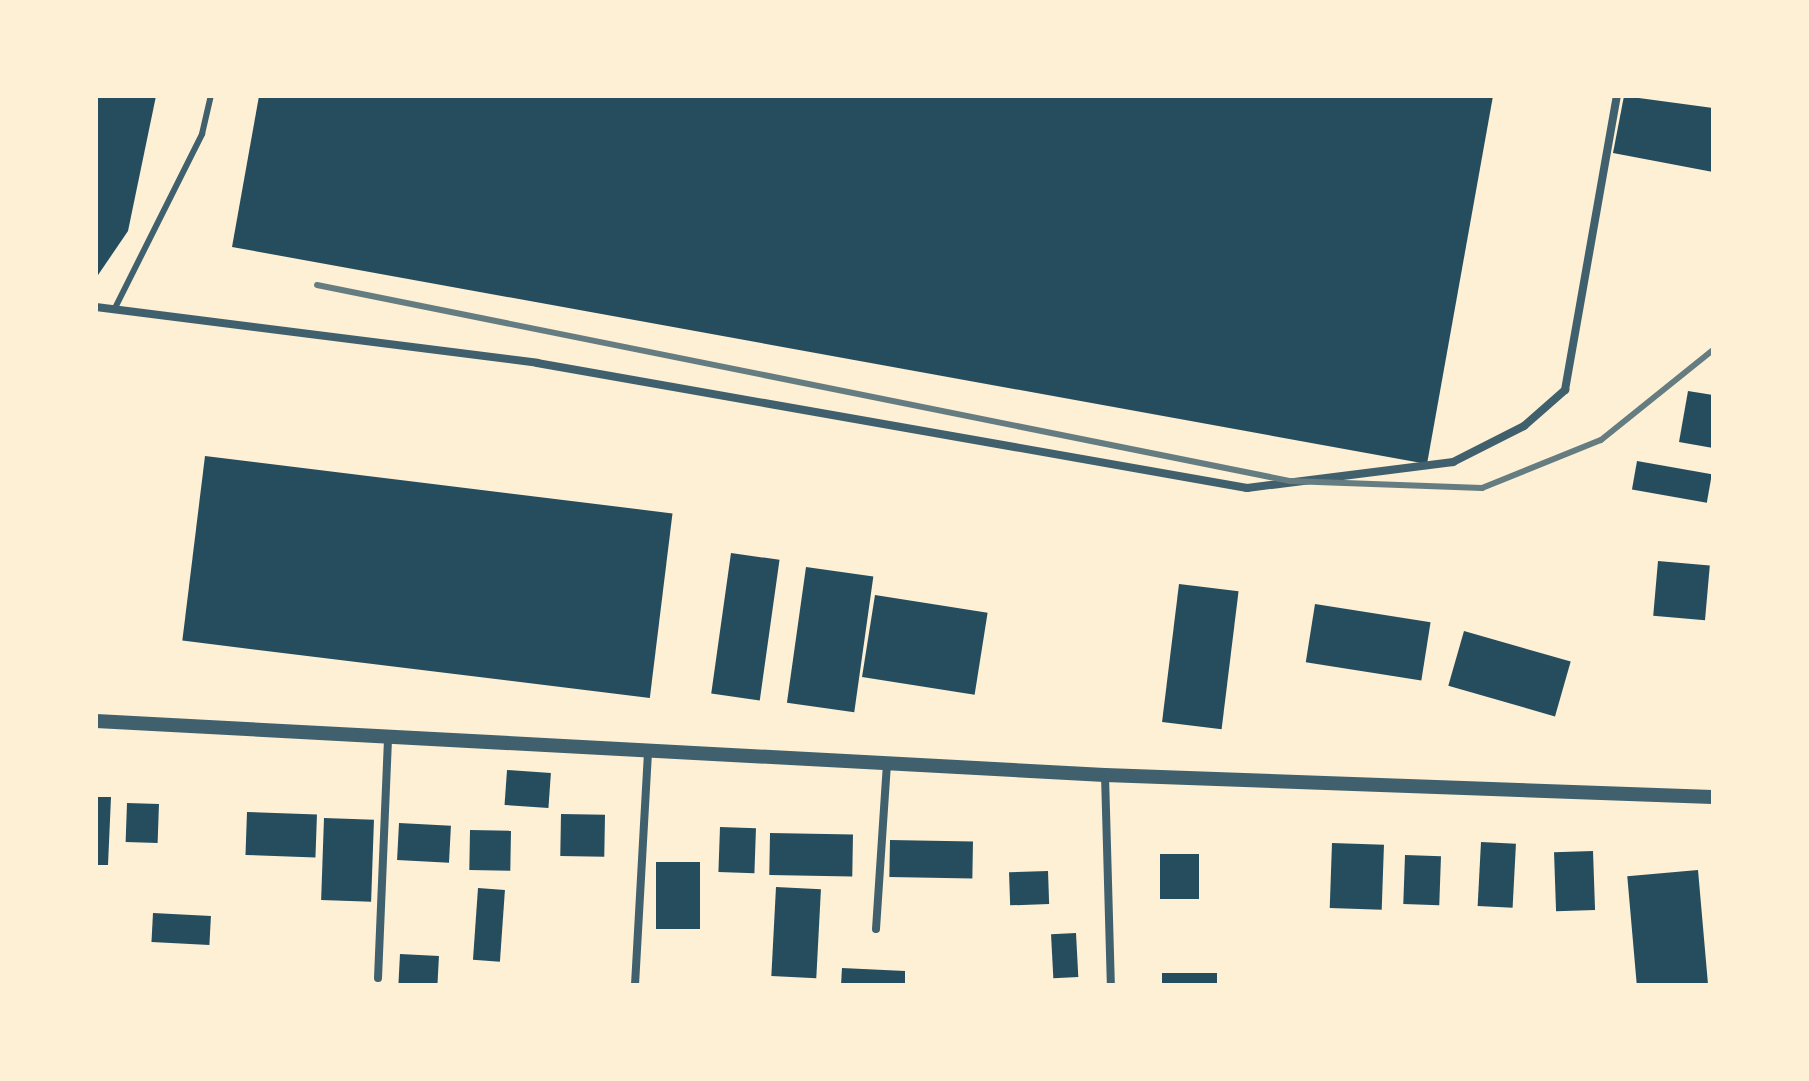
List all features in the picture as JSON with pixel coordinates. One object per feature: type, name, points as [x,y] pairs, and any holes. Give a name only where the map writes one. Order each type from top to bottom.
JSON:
[{"type":"street","points":[[96,307],[537,363],[1247,488],[1453,462],[1524,426],[1565,390],[1617,96]]},
{"type":"street","points":[[96,721],[388,734],[1105,775],[1713,797]]},
{"type":"street","points":[[378,978],[388,734]]},
{"type":"street","points":[[635,985],[648,749]]},
{"type":"street","points":[[876,929],[887,763]]},
{"type":"street","points":[[1105,775],[1111,985]]},
{"type":"lane","points":[[114,310],[202,134],[211,96]]},
{"type":"building","points":[[96,96],[156,96],[128,231],[96,278]]},
{"type":"building","points":[[259,96],[1493,96],[1427,464],[232,247]]},
{"type":"building","points":[[1624,96],[1713,108],[1713,172],[1613,153]]},
{"type":"building","points":[[1688,391],[1713,395],[1713,448],[1679,442]]},
{"type":"building","points":[[205,456],[672,513],[650,698],[182,641]]},
{"type":"building","points":[[1637,461],[1712,474],[1707,503],[1632,490]]},
{"type":"building","points":[[731,553],[780,560],[760,700],[711,694]]},
{"type":"building","points":[[1658,561],[1710,566],[1705,620],[1653,616]]},
{"type":"building","points":[[806,567],[873,576],[854,712],[787,703]]},
{"type":"building","points":[[1179,584],[1239,591],[1222,729],[1162,722]]},
{"type":"building","points":[[875,595],[988,613],[975,695],[862,677]]},
{"type":"building","points":[[1315,604],[1431,622],[1421,681],[1306,662]]},
{"type":"building","points":[[1464,631],[1571,662],[1555,716],[1448,686]]},
{"type":"building","points":[[507,770],[551,773],[548,808],[505,805]]},
{"type":"building","points":[[96,797],[111,797],[108,865],[96,865]]},
{"type":"building","points":[[127,803],[159,804],[158,843],[126,842]]},
{"type":"building","points":[[247,812],[317,814],[315,857],[245,855]]},
{"type":"building","points":[[561,814],[605,815],[604,857],[560,856]]},
{"type":"building","points":[[324,818],[374,820],[371,902],[321,900]]},
{"type":"building","points":[[399,823],[451,826],[449,863],[397,860]]},
{"type":"building","points":[[720,827],[756,828],[754,873],[718,872]]},
{"type":"building","points":[[470,830],[511,831],[510,871],[469,870]]},
{"type":"building","points":[[770,833],[853,834],[852,876],[769,875]]},
{"type":"building","points":[[890,840],[973,841],[972,878],[889,877]]},
{"type":"building","points":[[1481,842],[1516,844],[1513,908],[1478,906]]},
{"type":"building","points":[[1332,843],[1384,845],[1382,910],[1330,908]]},
{"type":"building","points":[[1593,851],[1595,910],[1556,911],[1554,852]]},
{"type":"building","points":[[1160,854],[1199,854],[1199,899],[1160,899]]},
{"type":"building","points":[[1405,855],[1441,856],[1439,905],[1403,904]]},
{"type":"building","points":[[656,862],[700,862],[700,929],[656,929]]},
{"type":"building","points":[[1698,870],[1708,985],[1637,985],[1627,876]]},
{"type":"building","points":[[1048,871],[1049,904],[1010,905],[1009,872]]},
{"type":"building","points":[[776,887],[821,889],[816,978],[771,976]]},
{"type":"building","points":[[478,888],[505,890],[500,962],[473,960]]},
{"type":"building","points":[[153,913],[211,916],[209,945],[151,942]]},
{"type":"building","points":[[1076,933],[1078,977],[1053,978],[1051,934]]},
{"type":"building","points":[[400,954],[439,956],[437,985],[398,985]]},
{"type":"building","points":[[842,968],[905,971],[905,985],[841,985]]},
{"type":"building","points":[[1162,973],[1217,973],[1217,985],[1162,985]]},
{"type":"railway","points":[[317,285],[1290,481],[1482,488],[1601,440],[1713,350]]}]
